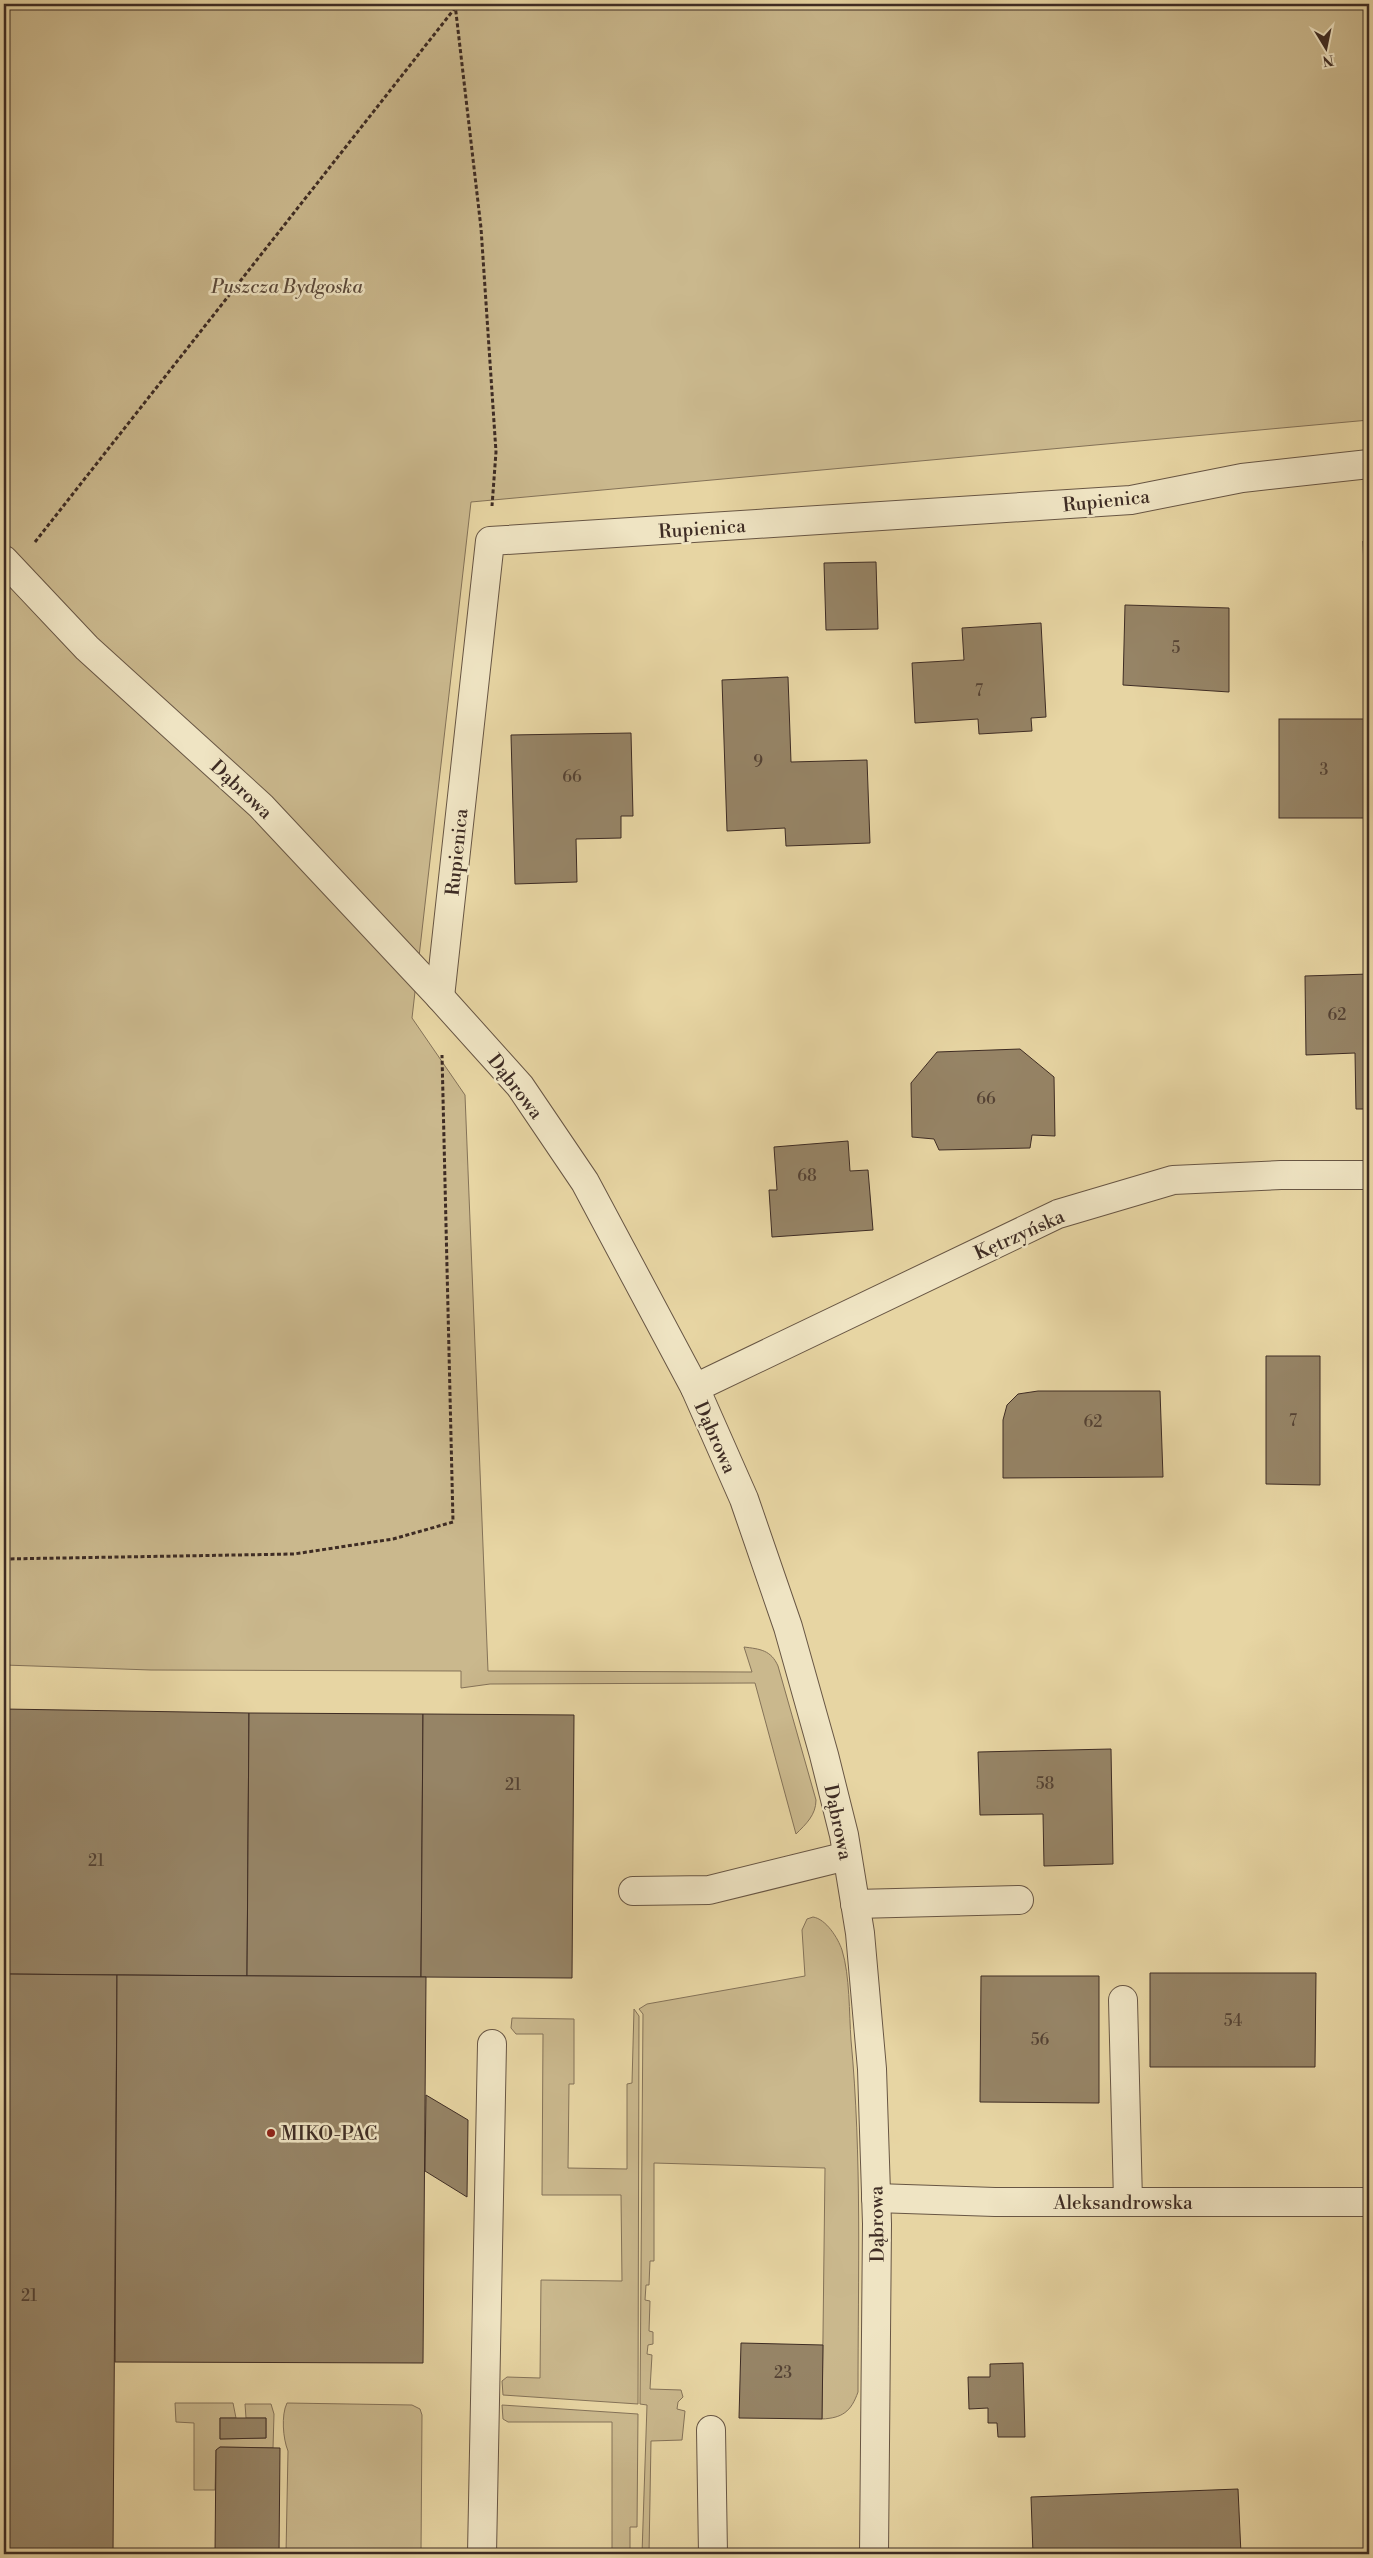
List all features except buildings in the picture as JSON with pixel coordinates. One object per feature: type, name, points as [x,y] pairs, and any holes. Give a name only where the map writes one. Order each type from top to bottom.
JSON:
[{"type":"street","name":"Rupienica","points":[[440,997],[490,541],[1131,500],[1242,478],[1369,464]]},
{"type":"street","name":"Dąbrowa","points":[[9,565],[87,648],[261,806],[440,997],[520,1086],[585,1182],[694,1388],[744,1499],[788,1627],[824,1755],[847,1856],[855,1904],[872,2069],[876,2198],[878,2346],[874,2554]]},
{"type":"street","name":"Kętrzyńska","points":[[694,1388],[1058,1214],[1173,1180],[1281,1175],[1369,1175]]},
{"type":"street","points":[[634,1891],[709,1890],[847,1856]]},
{"type":"street","points":[[855,1904],[1019,1900]]},
{"type":"street","points":[[1123,2000],[1128,2201]]},
{"type":"street","points":[[482,2554],[492,2044]]},
{"type":"street","name":"Aleksandrowska","points":[[876,2198],[995,2202],[1369,2202]]},
{"type":"street","points":[[711,2430],[713,2554]]},
{"type":"path","points":[[9,565],[456,6],[478,4]]},
{"type":"path","points":[[456,6],[481,228],[496,452],[490,541]]},
{"type":"path","points":[[4,1559],[294,1554],[393,1539],[453,1522],[440,997]]},
{"type":"green space","name":"Puszcza Bydgoska","points":[[4,4],[1369,4],[1369,420],[471,502],[412,1018],[465,1095],[488,1671],[752,1672],[744,1647],[768,1653],[778,1666],[816,1800],[812,1815],[796,1834],[755,1683],[490,1684],[461,1688],[461,1671],[151,1670],[4,1665]]},
{"type":"green space","points":[[818,1918],[827,1925],[838,1940],[845,1960],[848,1983],[857,2128],[858,2392],[852,2405],[845,2413],[822,2419],[825,2168],[654,2163],[654,2261],[650,2261],[649,2285],[646,2285],[645,2300],[650,2301],[649,2331],[653,2332],[653,2344],[648,2345],[647,2354],[652,2355],[650,2389],[681,2390],[683,2397],[678,2402],[677,2409],[685,2411],[682,2440],[651,2441],[649,2554],[642,2554],[647,2405],[640,2404],[643,2014],[639,2009],[647,2004],[805,1976],[802,1930],[807,1919]]},
{"type":"green space","points":[[634,2009],[639,2016],[638,2404],[503,2395],[502,2381],[507,2377],[540,2378],[541,2280],[622,2281],[621,2195],[542,2195],[543,2034],[516,2034],[511,2028],[512,2018],[574,2019],[574,2084],[569,2084],[568,2168],[627,2169],[627,2084],[632,2083]]},
{"type":"green space","points":[[175,2403],[233,2403],[236,2418],[220,2418],[220,2439],[266,2438],[266,2418],[246,2418],[245,2404],[271,2404],[274,2414],[273,2448],[220,2447],[216,2450],[215,2490],[194,2490],[194,2423],[176,2422]]},
{"type":"green space","points":[[287,2403],[412,2405],[420,2409],[422,2415],[421,2554],[286,2554],[288,2451],[283,2420]]},
{"type":"green space","points":[[502,2405],[638,2414],[637,2527],[630,2527],[630,2554],[612,2554],[612,2422],[508,2422],[503,2419]]},
{"type":"place","name":"MIKO-PAC","points":[[271,2133]]}]
